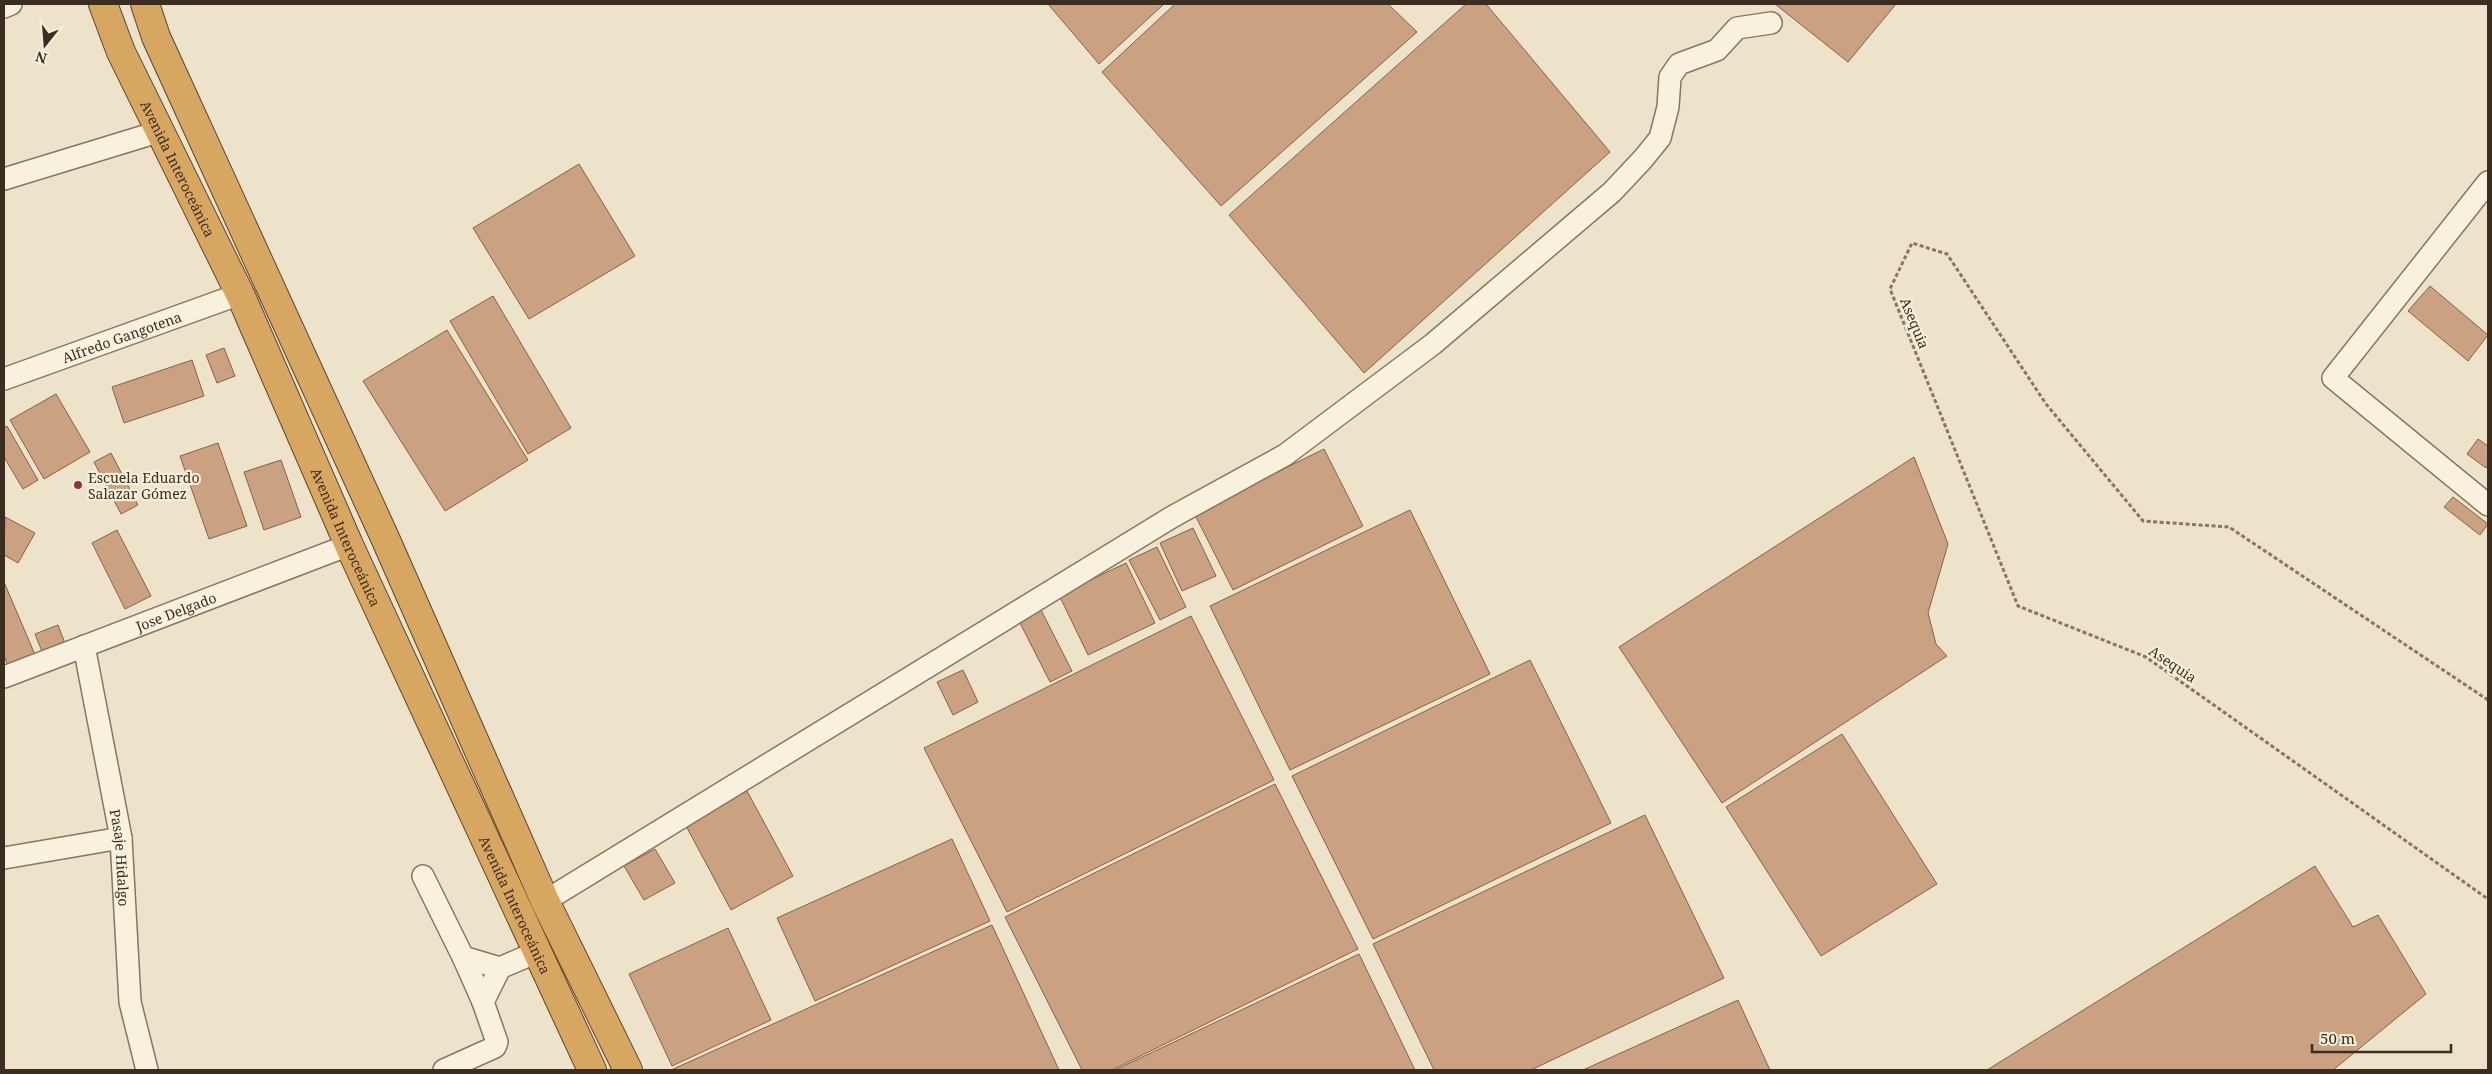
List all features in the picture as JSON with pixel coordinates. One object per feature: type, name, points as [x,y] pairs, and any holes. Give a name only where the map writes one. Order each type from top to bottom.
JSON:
[{"type":"highway","name":"Avenida Interoceánica","points":[[103,4],[122,52],[240,294],[349,546],[592,1070]]},
{"type":"highway","name":"Avenida Interoceánica","points":[[145,4],[156,36],[385,538],[546,901],[628,1070]]},
{"type":"street","points":[[4,7],[12,4]]},
{"type":"street","points":[[546,901],[1172,517],[1284,455],[1433,344],[1612,192],[1643,160],[1660,138],[1668,108],[1670,77],[1679,64],[1717,50],[1737,28],[1771,23]]},
{"type":"street","points":[[4,179],[161,131]]},
{"type":"street","points":[[2488,182],[2333,378],[2488,505]]},
{"type":"street","name":"Alfredo Gangotena","points":[[4,379],[240,294]]},
{"type":"street","name":"Jose Delgado","points":[[4,677],[349,546]]},
{"type":"street","name":"Pasaje Hidalgo","points":[[84,646],[121,838],[130,1002],[147,1070]]},
{"type":"street","points":[[4,858],[121,838]]},
{"type":"street","points":[[423,876],[463,957],[483,1002],[497,1042],[495,1047],[444,1070]]},
{"type":"street","points":[[463,957],[500,968],[537,952]]},
{"type":"street","points":[[483,1002],[500,968]]},
{"type":"path","name":"Asequia","points":[[2488,700],[2229,527],[2143,521],[2046,404],[1947,254],[1912,243],[1890,290],[2018,606],[2146,657],[2488,899]]},
{"type":"building","points":[[1048,4],[1164,4],[1099,64]]},
{"type":"building","points":[[1175,4],[1388,4],[1417,32],[1221,206],[1102,72]]},
{"type":"building","points":[[1466,4],[1486,4],[1610,152],[1364,373],[1229,215]]},
{"type":"building","points":[[1775,4],[1896,4],[1848,62]]},
{"type":"building","points":[[579,164],[635,256],[529,319],[473,228]]},
{"type":"building","points":[[2430,286],[2488,335],[2468,361],[2408,311]]},
{"type":"building","points":[[493,296],[571,428],[528,454],[450,321]]},
{"type":"building","points":[[447,330],[528,460],[445,511],[363,381]]},
{"type":"building","points":[[224,348],[235,376],[217,383],[206,355]]},
{"type":"building","points":[[192,360],[204,396],[124,423],[112,387]]},
{"type":"building","points":[[56,394],[90,452],[44,479],[10,420]]},
{"type":"building","points":[[7,426],[38,480],[23,489],[4,457],[4,428]]},
{"type":"building","points":[[2478,439],[2488,446],[2488,464],[2486,468],[2467,454]]},
{"type":"building","points":[[218,443],[247,526],[209,539],[180,456]]},
{"type":"building","points":[[1324,449],[1363,526],[1233,590],[1194,513]]},
{"type":"building","points":[[111,453],[138,505],[121,514],[94,462]]},
{"type":"building","points":[[1914,457],[1948,544],[1928,613],[1936,644],[1947,656],[1722,803],[1619,647]]},
{"type":"building","points":[[281,460],[301,517],[264,530],[244,472]]},
{"type":"building","points":[[2453,497],[2488,524],[2480,535],[2444,507]]},
{"type":"building","points":[[1410,510],[1490,674],[1290,770],[1210,606]]},
{"type":"building","points":[[5,517],[35,533],[18,563],[4,555]]},
{"type":"building","points":[[1193,528],[1216,576],[1182,591],[1160,543]]},
{"type":"building","points":[[117,530],[151,596],[125,609],[92,543]]},
{"type":"building","points":[[1157,547],[1186,607],[1160,620],[1129,560]]},
{"type":"building","points":[[1126,563],[1155,623],[1088,655],[1059,595]]},
{"type":"building","points":[[4,582],[36,657],[9,668],[4,656]]},
{"type":"building","points":[[1039,606],[1072,671],[1050,682],[1017,617]]},
{"type":"building","points":[[1191,616],[1274,780],[1007,912],[924,748]]},
{"type":"building","points":[[58,625],[66,646],[43,654],[35,634]]},
{"type":"building","points":[[1530,660],[1611,823],[1373,939],[1292,776]]},
{"type":"building","points":[[963,670],[978,702],[953,715],[937,682]]},
{"type":"building","points":[[1842,734],[1937,884],[1821,956],[1726,807]]},
{"type":"building","points":[[1275,784],[1358,949],[1112,1070],[1082,1070],[1005,917]]},
{"type":"building","points":[[747,791],[793,876],[731,910],[685,824]]},
{"type":"building","points":[[1645,815],[1724,978],[1531,1070],[1434,1070],[1373,944]]},
{"type":"building","points":[[952,839],[990,921],[815,1001],[777,918]]},
{"type":"building","points":[[655,849],[675,883],[644,900],[624,866]]},
{"type":"building","points":[[2315,866],[2353,927],[2378,915],[2426,994],[2333,1070],[1987,1070]]},
{"type":"building","points":[[992,925],[1059,1070],[671,1070]]},
{"type":"building","points":[[728,928],[771,1020],[672,1066],[629,974]]},
{"type":"building","points":[[1359,954],[1415,1070],[1115,1070]]},
{"type":"building","points":[[1738,1000],[1770,1070],[1583,1070]]},
{"type":"place","name":"Escuela Eduardo Salazar Gómez","points":[[78,485]]}]
